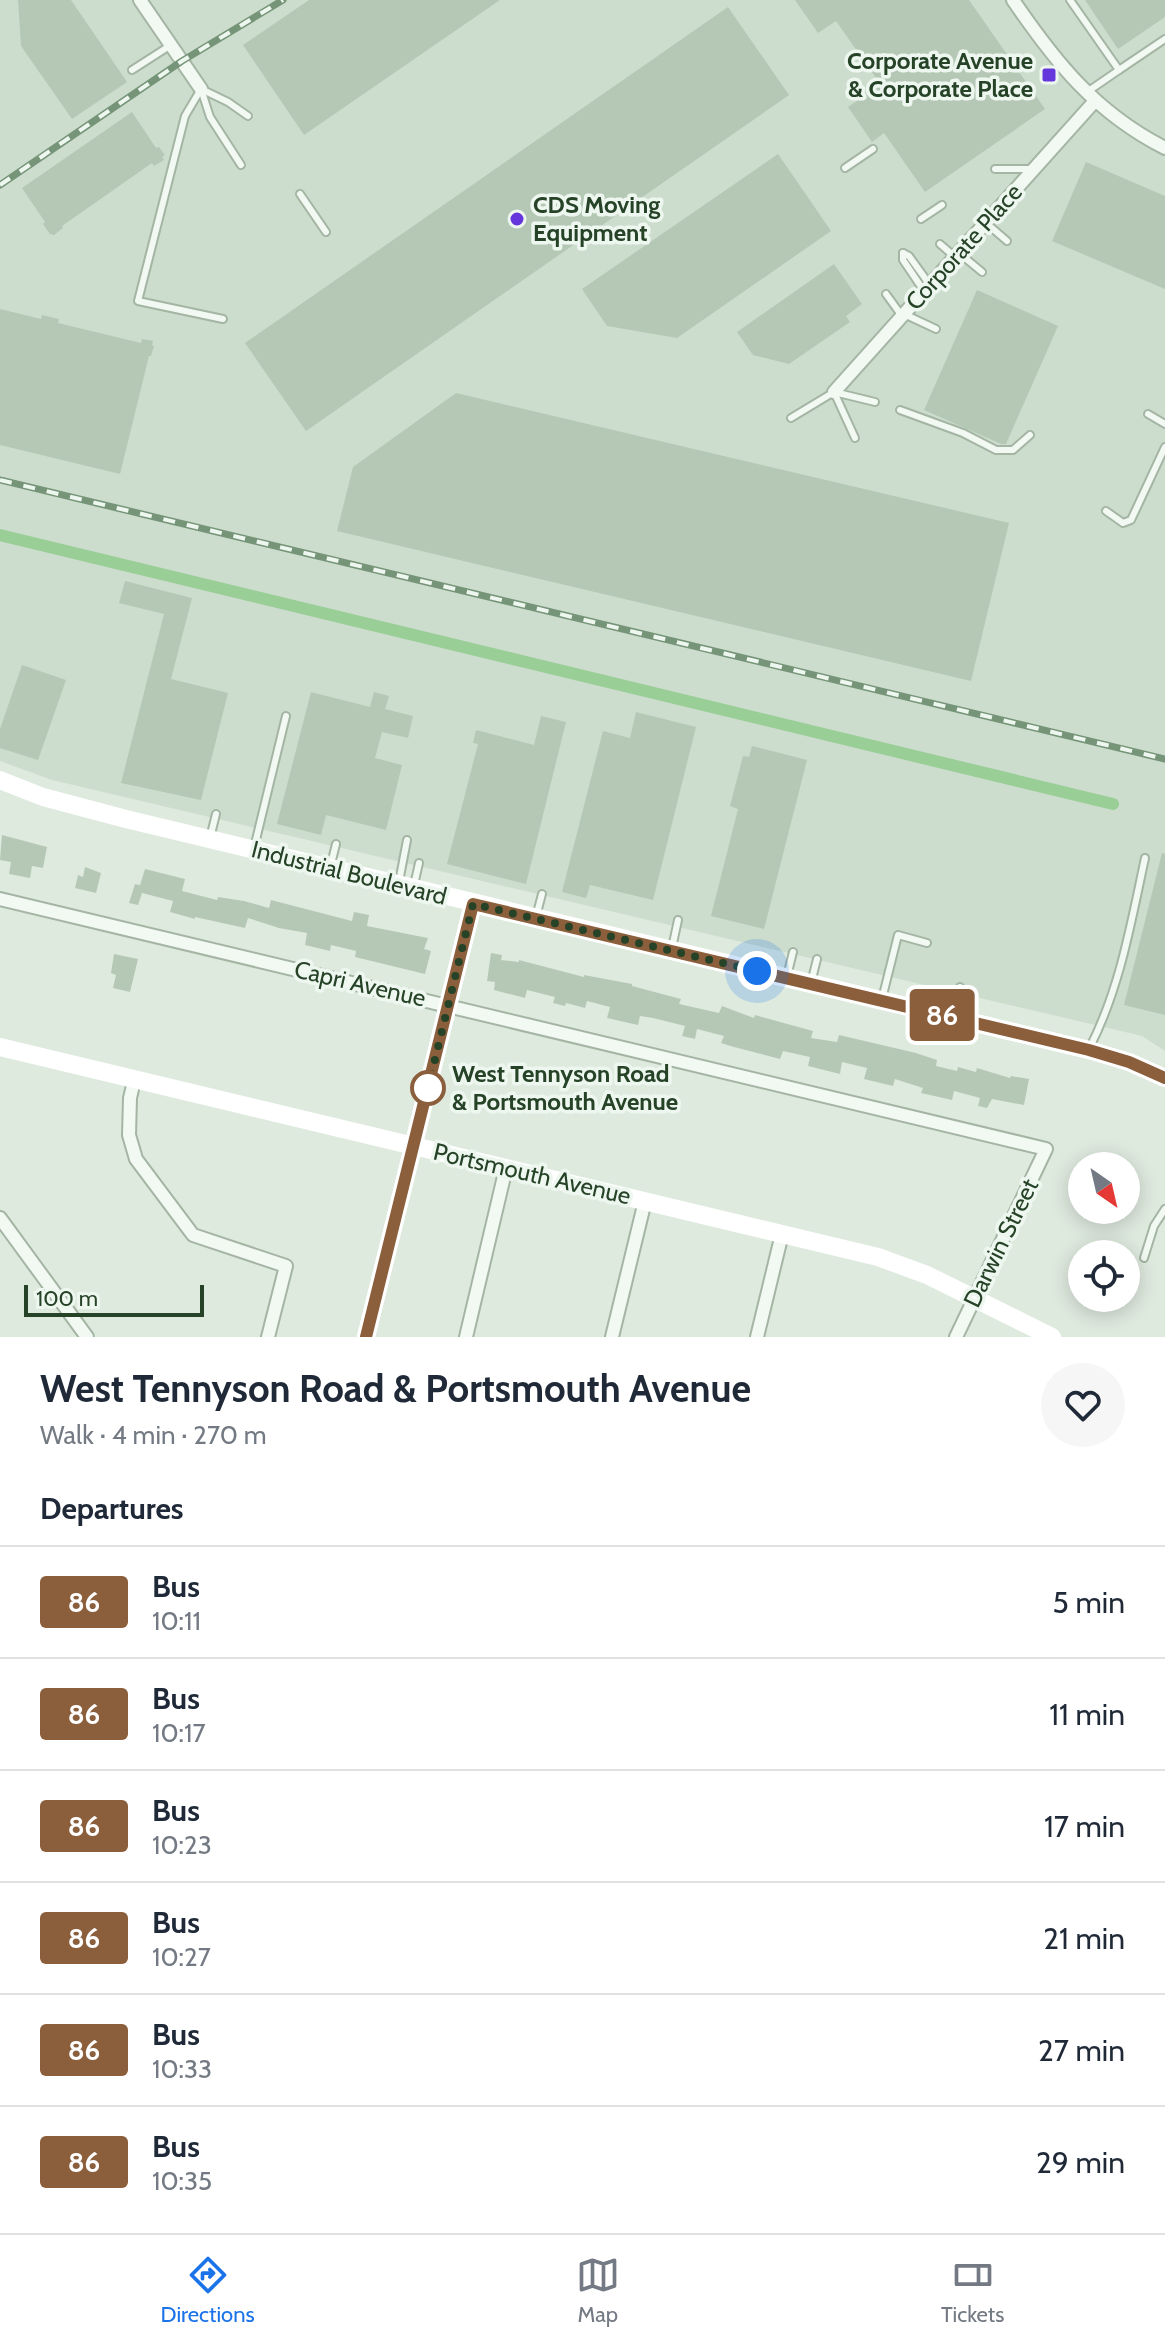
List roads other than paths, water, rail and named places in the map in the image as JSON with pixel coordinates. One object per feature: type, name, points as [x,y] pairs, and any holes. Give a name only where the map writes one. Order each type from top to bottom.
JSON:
[{"type":"main road","name":"Industrial Boulevard","points":[[0,780],[43,797],[253,850],[1089,1050],[1129,1062],[1165,1078]]},
{"type":"main road","points":[[366,1337],[473,904]]},
{"type":"main road","name":"Portsmouth Avenue","points":[[0,1047],[878,1257],[927,1275],[1052,1337]]},
{"type":"street","points":[[140,0],[201,89]]},
{"type":"street","points":[[1013,0],[1048,51],[1090,98],[1141,136],[1165,148]]},
{"type":"street","name":"Corporate Place","points":[[834,392],[1034,169],[1090,98]]},
{"type":"street","name":"Capri Avenue","points":[[0,899],[1046,1149]]},
{"type":"street","points":[[134,1081],[130,1098],[129,1135],[136,1159],[193,1235],[286,1266],[268,1337]]},
{"type":"street","name":"Darwin Street","points":[[956,1337],[1046,1149]]},
{"type":"street","points":[[466,1337],[506,1168]]},
{"type":"street","points":[[612,1337],[645,1201]]},
{"type":"street","points":[[0,1218],[87,1337]]},
{"type":"street","points":[[757,1337],[782,1234]]},
{"type":"lane","points":[[1070,0],[1119,70]]},
{"type":"lane","points":[[1090,98],[1119,70],[1165,39]]},
{"type":"lane","points":[[132,70],[171,45]]},
{"type":"lane","points":[[201,89],[248,116]]},
{"type":"lane","points":[[201,89],[210,117],[241,165]]},
{"type":"lane","points":[[201,89],[185,116],[138,301],[223,319]]},
{"type":"lane","points":[[845,168],[873,149]]},
{"type":"lane","points":[[995,169],[1034,169]]},
{"type":"lane","points":[[300,194],[326,232]]},
{"type":"lane","points":[[921,219],[942,205]]},
{"type":"lane","points":[[986,223],[1007,241]]},
{"type":"lane","points":[[940,244],[982,272]]},
{"type":"lane","points":[[903,253],[908,255],[927,288],[903,260],[903,253]]},
{"type":"lane","points":[[886,294],[903,315],[936,329]]},
{"type":"lane","points":[[791,418],[834,392],[875,402]]},
{"type":"lane","points":[[834,392],[855,438]]},
{"type":"lane","points":[[900,410],[963,433],[996,450],[1013,450],[1030,435]]},
{"type":"lane","points":[[1148,414],[1165,424]]},
{"type":"lane","points":[[1106,511],[1123,523],[1131,520],[1165,447]]},
{"type":"lane","points":[[253,850],[286,716]]},
{"type":"lane","points":[[210,839],[216,814]]},
{"type":"lane","points":[[406,887],[407,840]]},
{"type":"lane","points":[[330,868],[336,844]]},
{"type":"lane","points":[[1089,1050],[1103,1022],[1126,947],[1145,858]]},
{"type":"lane","points":[[406,887],[419,863]]},
{"type":"lane","points":[[536,919],[542,894]]},
{"type":"lane","points":[[671,951],[678,920]]},
{"type":"lane","points":[[882,1001],[898,935],[927,943]]},
{"type":"lane","points":[[786,978],[793,952]]},
{"type":"lane","points":[[811,984],[817,959]]},
{"type":"lane","points":[[953,1018],[960,987]]},
{"type":"lane","points":[[1144,1258],[1154,1226],[1165,1209]]},
{"type":"waterway","points":[[0,535],[1113,804]]},
{"type":"railway","points":[[0,185],[182,61],[283,0]]},
{"type":"railway","points":[[0,480],[1165,759]]},
{"type":"place","name":"Corporate Avenue & Corporate Place","points":[[1049,75]]},
{"type":"place","name":"CDS Moving Equipment","points":[[517,219]]},
{"type":"place","name":"West Tennyson Road & Portsmouth Avenue","points":[[428,1088]]}]
